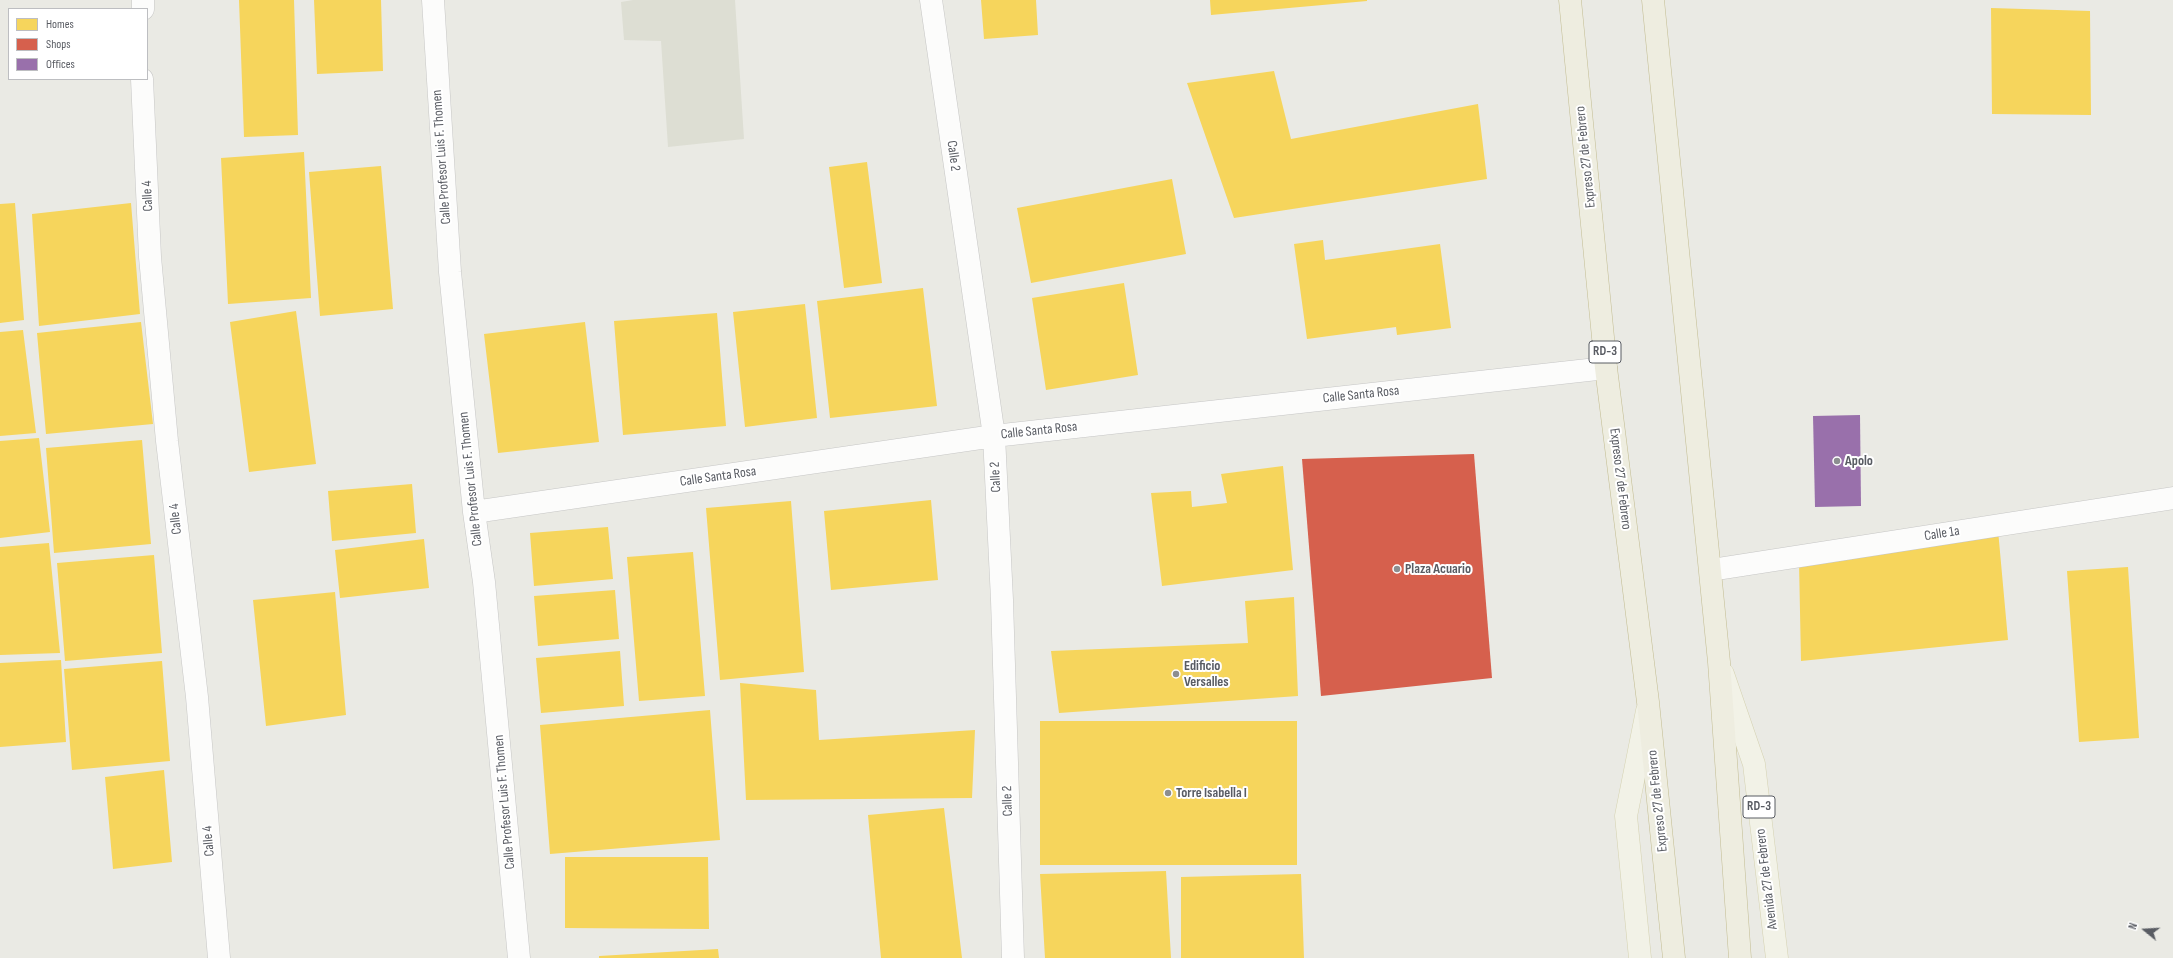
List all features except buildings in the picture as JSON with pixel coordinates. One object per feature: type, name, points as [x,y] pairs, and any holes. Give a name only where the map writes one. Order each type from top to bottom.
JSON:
[{"type":"highway","name":"Expreso 27 de Febrero","points":[[1570,0],[1606,368],[1648,702],[1674,958]]},
{"type":"highway","name":"RD-3","points":[[1653,0],[1711,570],[1740,958]]},
{"type":"main road","name":"Avenida 27 de Febrero","points":[[1719,662],[1754,764],[1777,958]]},
{"type":"main road","name":"RD-3","points":[[1640,958],[1626,816],[1648,702]]},
{"type":"street","name":"Calle Profesor Luis F. Thomen","points":[[433,0],[450,272],[474,512],[484,582],[519,958]]},
{"type":"street","name":"Calle 2","points":[[931,0],[994,436],[1003,608],[1013,958]]},
{"type":"street","name":"Calle 4","points":[[142,80],[150,257],[168,441],[197,697],[219,958]]},
{"type":"street","name":"Calle Santa Rosa","points":[[474,512],[994,436],[1606,368]]},
{"type":"street","name":"Calle 1a","points":[[1711,570],[2173,498]]},
{"type":"shaded area","points":[[633,0],[735,0],[744,139],[668,147],[661,41],[624,40],[621,2]]},
{"type":"place","name":"Apolo","points":[[1837,461]]},
{"type":"place","name":"Plaza Acuario","points":[[1397,569]]},
{"type":"place","name":"Edificio Versalles","points":[[1176,674]]},
{"type":"place","name":"Torre Isabella I","points":[[1168,793]]}]
